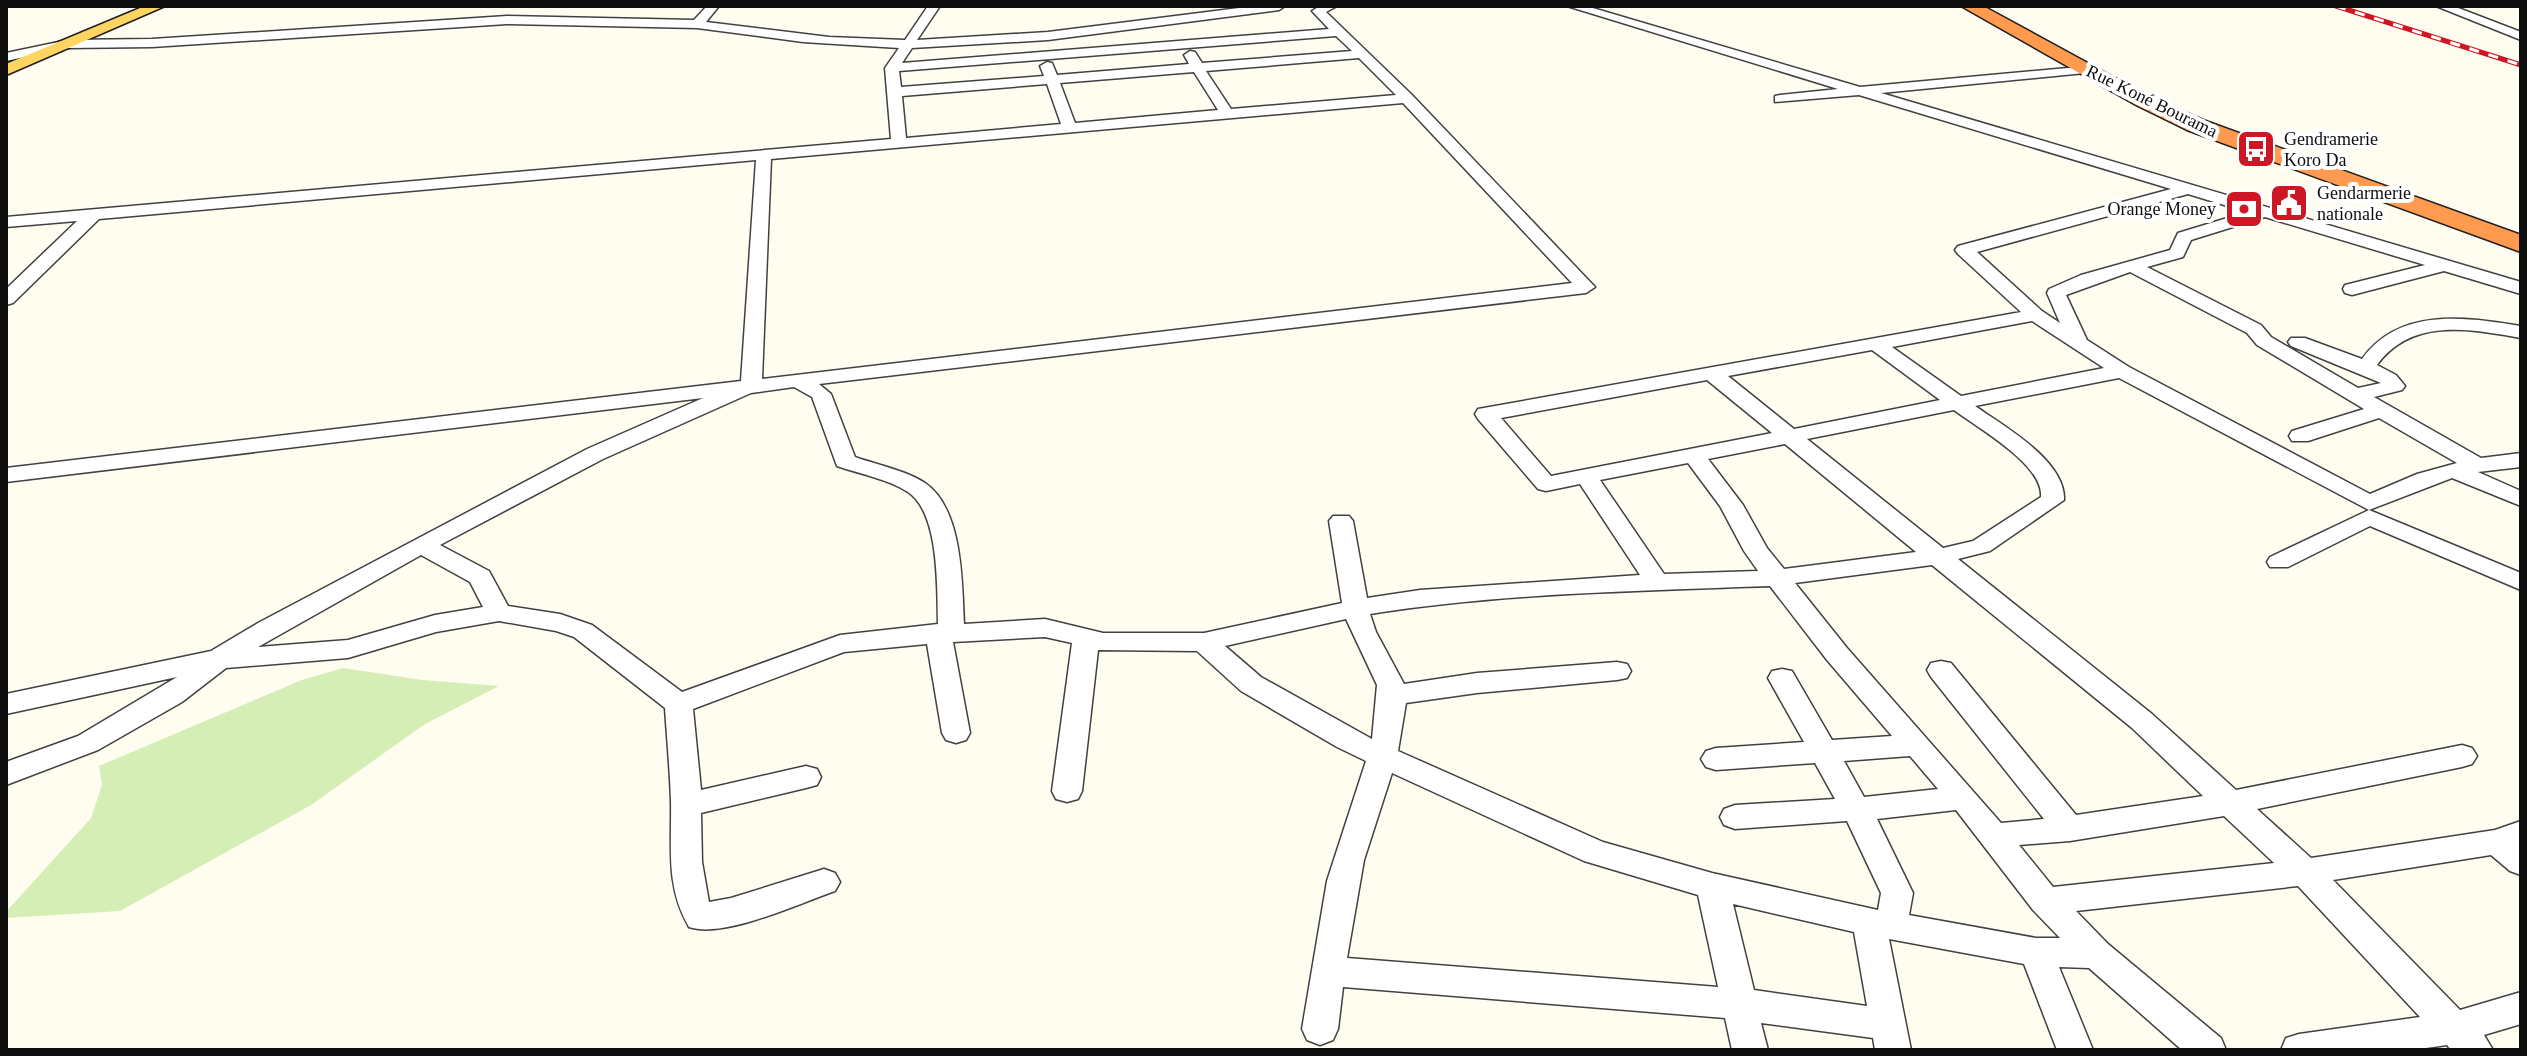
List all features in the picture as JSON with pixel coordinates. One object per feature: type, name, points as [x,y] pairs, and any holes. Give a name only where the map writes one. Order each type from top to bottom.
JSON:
[{"type":"highway","name":"Rue Koné Bourama","points":[[1970,6],[2143,101],[2210,130],[2521,244]]},
{"type":"main road","points":[[6,70],[158,6]]},
{"type":"street","points":[[697,24],[713,6]]},
{"type":"street","points":[[899,142],[892,68],[934,6]]},
{"type":"street","points":[[6,57],[68,44],[152,43],[507,20],[697,24],[765,34],[908,44],[1081,32],[1279,6]]},
{"type":"street","points":[[6,475],[1586,287],[1407,98],[1318,11],[1331,6]]},
{"type":"street","points":[[1573,6],[2521,288]]},
{"type":"street","points":[[2442,6],[2521,36]]},
{"type":"street","points":[[2454,26],[2521,23]]},
{"type":"street","points":[[892,68],[1340,32]]},
{"type":"street","points":[[1183,45],[1227,114]]},
{"type":"street","points":[[894,92],[1362,54]]},
{"type":"street","points":[[1043,55],[1070,128]]},
{"type":"street","points":[[1780,99],[2085,69]]},
{"type":"street","points":[[6,222],[1407,98]]},
{"type":"street","points":[[751,385],[764,155]]},
{"type":"street","points":[[2189,189],[1964,250],[2035,315],[2122,371],[2369,510],[2521,582]]},
{"type":"street","points":[[2079,343],[2056,293],[2087,279],[2177,253],[2184,237],[2264,212]]},
{"type":"street","points":[[6,299],[94,214]]},
{"type":"street","points":[[2352,289],[2444,265]]},
{"type":"street","points":[[2131,266],[2254,329],[2264,341],[2358,394],[2378,411],[2464,467],[2521,499]]},
{"type":"street","points":[[2035,315],[1486,414],[1546,484],[2122,371]]},
{"type":"street","points":[[2366,367],[2377,351],[2392,338],[2414,328],[2458,327],[2521,332]]},
{"type":"street","points":[[2298,342],[2366,367],[2389,379],[2395,386],[2358,394]]},
{"type":"street","points":[[679,704],[840,644],[945,632],[1045,628],[1066,631],[1086,639],[1146,644],[1204,642],[1358,608],[1420,598],[1657,582],[1777,578],[1940,556],[1981,546],[2052,500],[2053,488],[2033,458],[1876,344]]},
{"type":"street","points":[[1711,373],[2142,721],[2305,872],[2465,1039]]},
{"type":"street","points":[[796,380],[821,394],[845,461],[919,488],[940,520],[947,561],[945,632],[956,733]]},
{"type":"street","points":[[6,774],[88,743],[172,695],[219,659],[421,545],[595,454],[751,385]]},
{"type":"street","points":[[2300,436],[2378,411]]},
{"type":"street","points":[[1694,455],[1731,505],[1756,551],[1777,578],[1847,665],[1963,798],[2045,901],[2096,954],[2208,1050]]},
{"type":"street","points":[[2279,562],[2416,480],[2464,467],[2521,460]]},
{"type":"street","points":[[1586,476],[1657,582]]},
{"type":"street","points":[[1320,1029],[1338,896],[1357,823],[1383,757],[1392,695],[1390,681],[1376,649],[1360,625],[1341,521]]},
{"type":"street","points":[[421,545],[480,577],[499,613]]},
{"type":"street","points":[[6,704],[219,659],[348,649],[435,624],[499,613],[560,623],[583,631],[679,704],[686,805],[684,856],[694,909],[701,917],[722,914],[824,882]]},
{"type":"street","points":[[1067,791],[1086,639]]},
{"type":"street","points":[[1204,642],[1251,684],[1347,740],[1595,852],[1712,886],[1880,924],[2036,952],[2096,954]]},
{"type":"street","points":[[1941,670],[2070,829]]},
{"type":"street","points":[[1392,695],[1477,683],[1617,671]]},
{"type":"street","points":[[1330,971],[1739,1004],[1890,1037],[1880,924],[1897,893],[1858,809],[1782,678]]},
{"type":"street","points":[[1716,759],[1918,745]]},
{"type":"street","points":[[1993,836],[2070,829],[2233,805],[2462,756]]},
{"type":"street","points":[[686,805],[806,777]]},
{"type":"street","points":[[1735,817],[1963,798]]},
{"type":"street","points":[[2045,901],[2513,846]]},
{"type":"street","points":[[1712,886],[1750,1050]]},
{"type":"street","points":[[2036,952],[2075,1050]]},
{"type":"street","points":[[2299,1050],[2465,1039],[2521,1008]]},
{"type":"green space","points":[[343,668],[422,680],[499,686],[425,724],[311,805],[120,911],[6,918],[6,912],[91,818],[102,785],[99,766],[302,680]]},
{"type":"railway","points":[[2336,6],[2521,65]]},
{"type":"place","name":"Gendramerie Koro Da","points":[[2256,149]]},
{"type":"place","name":"Gendarmerie nationale","points":[[2289,203]]},
{"type":"place","name":"Orange Money","points":[[2244,209]]}]
